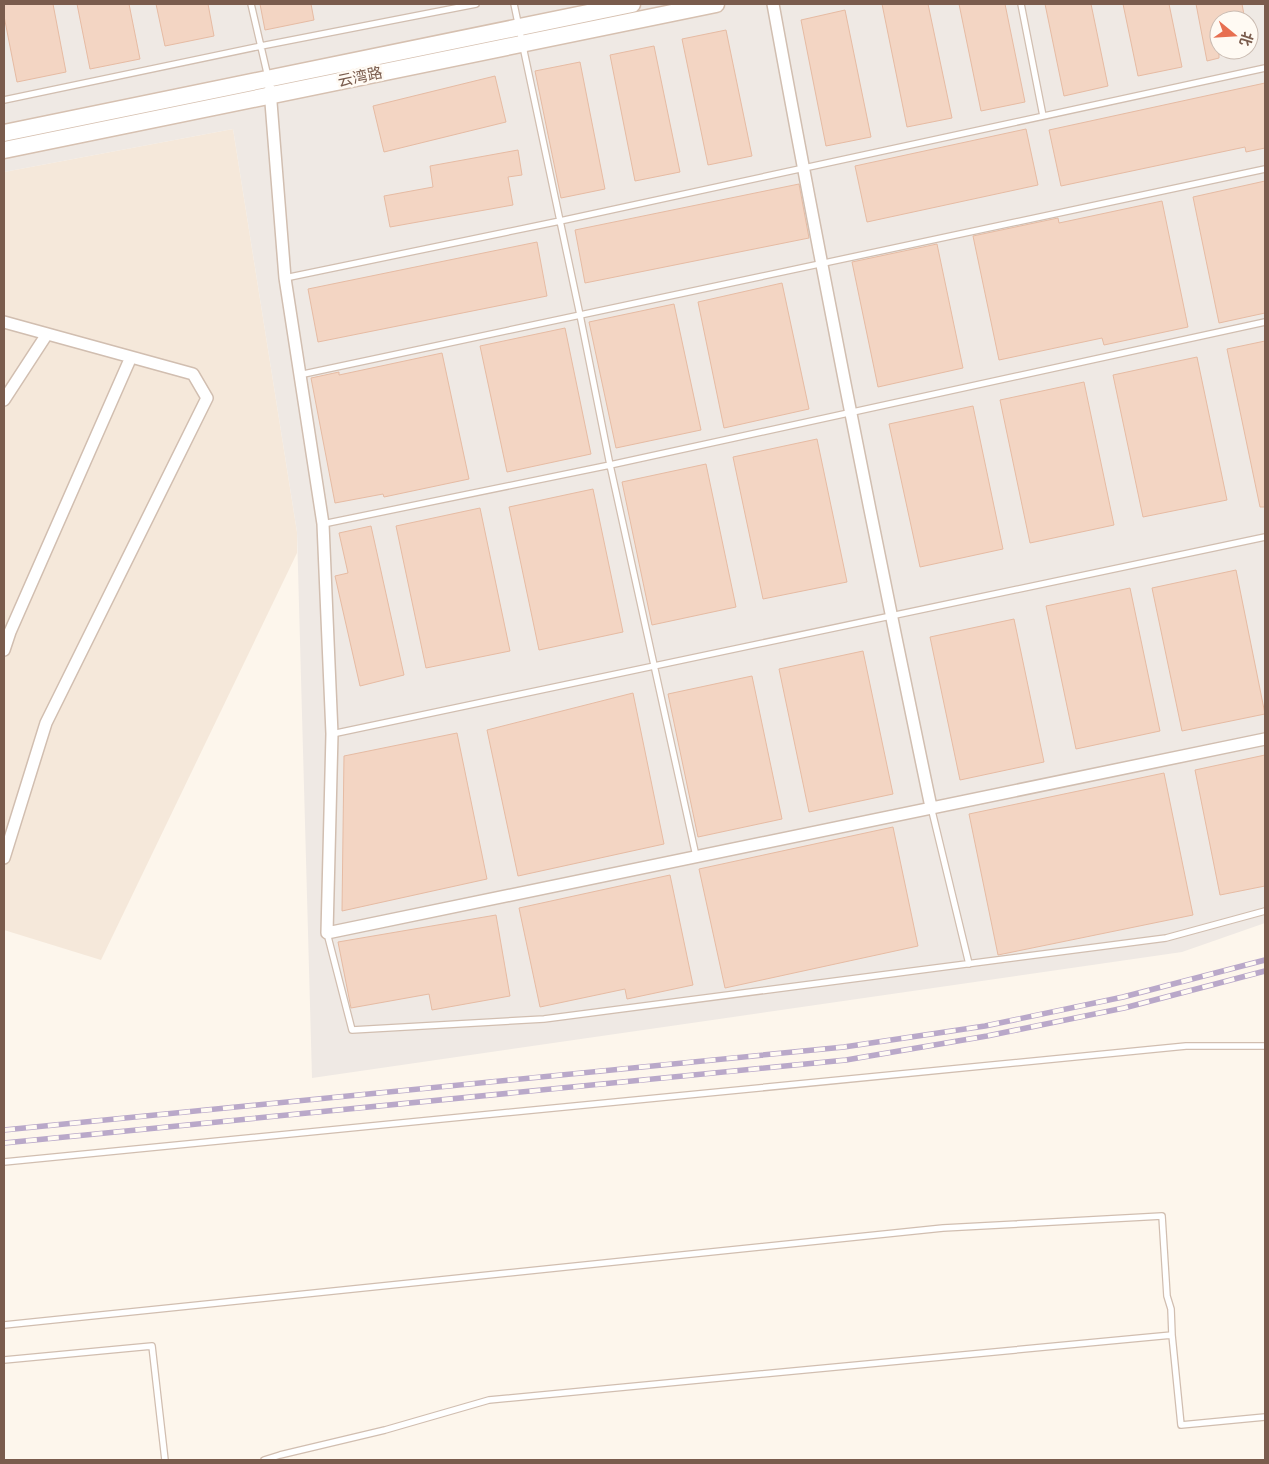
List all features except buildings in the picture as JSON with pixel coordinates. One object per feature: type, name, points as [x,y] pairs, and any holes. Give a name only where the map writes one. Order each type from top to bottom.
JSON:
[{"type":"main road","name":"云湾路","points":[[4,150],[271,96],[521,36],[632,4]]},
{"type":"main road","name":"云湾路","points":[[4,133],[268,79],[716,4]]},
{"type":"street","points":[[773,4],[891,616],[931,807]]},
{"type":"street","points":[[268,79],[271,96],[285,278],[323,524],[332,734],[327,933],[1265,738]]},
{"type":"street","points":[[4,322],[193,374],[207,398],[46,723],[4,858]]},
{"type":"street","points":[[4,400],[47,334]]},
{"type":"street","points":[[4,650],[10,632],[131,357]]},
{"type":"lane","points":[[252,4],[268,79]]},
{"type":"lane","points":[[4,100],[261,46],[476,4]]},
{"type":"lane","points":[[514,4],[610,465],[696,856]]},
{"type":"lane","points":[[1021,4],[1043,116]]},
{"type":"lane","points":[[285,278],[560,221],[1265,68]]},
{"type":"lane","points":[[299,375],[1265,169]]},
{"type":"lane","points":[[323,524],[610,465],[1265,322]]},
{"type":"lane","points":[[332,734],[1265,537]]},
{"type":"lane","points":[[931,807],[969,964]]},
{"type":"lane","points":[[327,933],[352,1030],[544,1019],[969,964],[1166,938],[1265,911]]},
{"type":"lane","points":[[4,1162],[1186,1046],[1265,1046]]},
{"type":"lane","points":[[4,1326],[943,1228],[1162,1216],[1167,1296],[1171,1309],[1181,1426],[1265,1417]]},
{"type":"lane","points":[[264,1460],[385,1430],[489,1400],[1172,1335]]},
{"type":"lane","points":[[4,1360],[152,1346],[165,1460]]},
{"type":"shaded area","points":[[4,4],[1265,4],[1265,923],[1182,952],[312,1078],[297,532],[233,129],[4,172]]},
{"type":"shaded area","points":[[233,129],[297,532],[297,553],[101,960],[4,930],[4,172]]},
{"type":"railway","points":[[4,1130],[844,1047],[985,1026],[1123,997],[1265,960]]},
{"type":"railway","points":[[4,1143],[846,1060],[987,1036],[1124,1008],[1265,971]]}]
